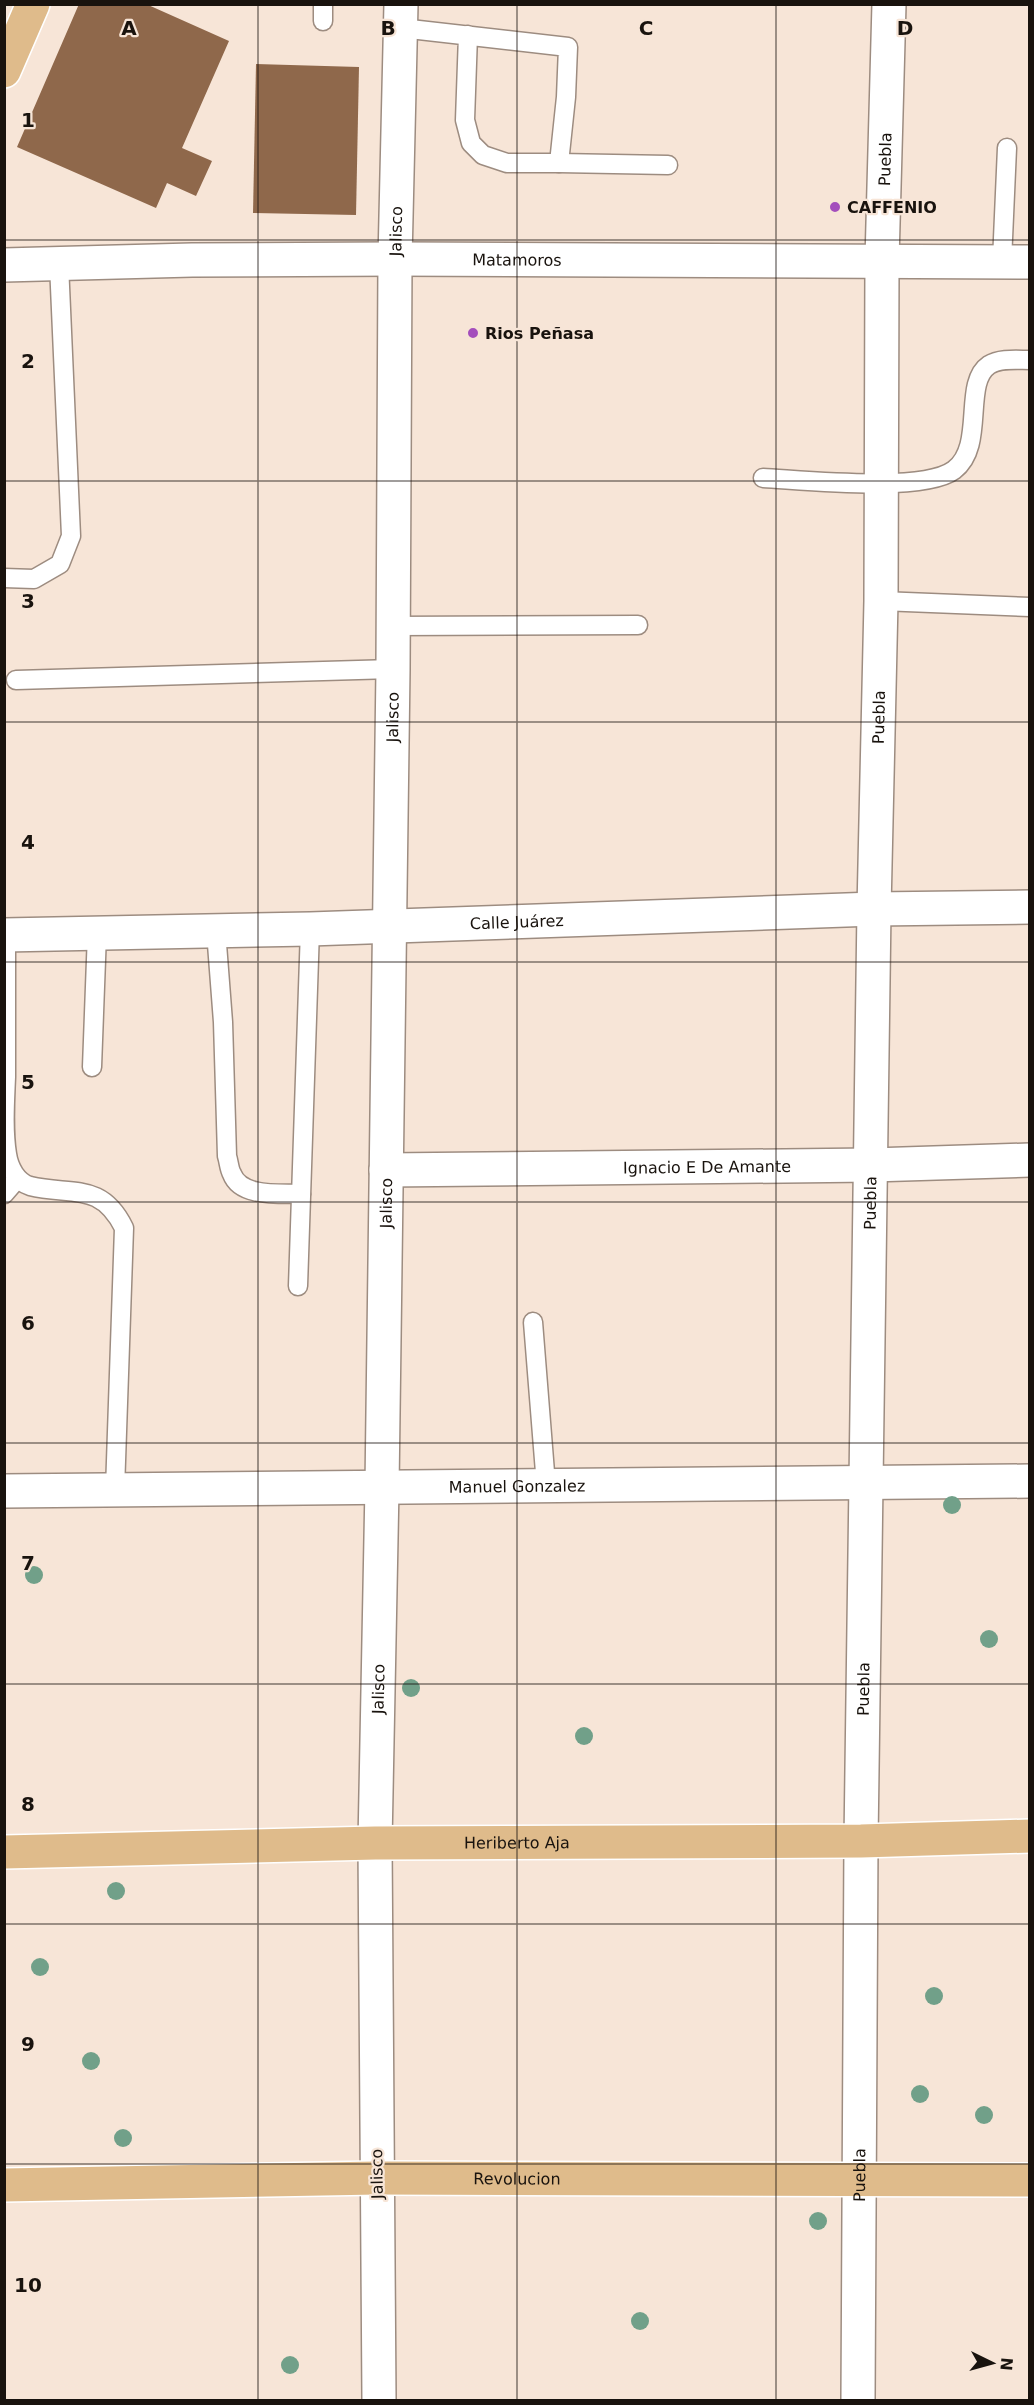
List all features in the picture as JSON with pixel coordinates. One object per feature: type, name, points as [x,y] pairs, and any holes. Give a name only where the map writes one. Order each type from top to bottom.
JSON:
[{"type":"main road","points":[[4,71],[33,4]]},
{"type":"main road","name":"Heriberto Aja","points":[[4,1852],[375,1843],[861,1841],[1029,1836]]},
{"type":"main road","name":"Revolucion","points":[[4,2185],[377,2178],[1029,2180]]},
{"type":"street","name":"Puebla","points":[[858,2400],[861,1841],[868,1481],[874,909],[881,602],[882,260],[890,4]]},
{"type":"street","name":"Jalisco","points":[[379,2400],[375,1843],[390,926],[395,259],[401,16]]},
{"type":"street","name":"Matamoros","points":[[4,265],[192,260],[395,259],[1016,261]]},
{"type":"street","name":"Calle Juárez","points":[[5,935],[310,929],[874,909],[1029,907]]},
{"type":"street","name":"Ignacio E De Amante","points":[[386,1170],[872,1165],[1029,1160]]},
{"type":"street","name":"Manuel Gonzalez","points":[[4,1491],[1029,1481]]},
{"type":"lane","points":[[401,16],[468,35],[567,47],[566,97],[559,163]]},
{"type":"lane","points":[[468,35],[465,120],[471,143],[483,155],[507,163],[668,165]]},
{"type":"lane","points":[[1008,148],[1016,261]]},
{"type":"lane","points":[[4,578],[34,579],[60,564],[71,536],[59,264]]},
{"type":"lane","points":[[763,478],[881,484],[926,480],[952,472],[964,461],[971,440],[976,390],[982,372],[990,364],[1010,360],[1029,360]]},
{"type":"lane","points":[[881,602],[1029,607]]},
{"type":"lane","points":[[393,626],[638,625]]},
{"type":"lane","points":[[16,680],[393,669]]},
{"type":"lane","points":[[298,1286],[310,929]]},
{"type":"lane","points":[[216,931],[223,1022],[227,1156],[232,1176],[255,1192],[301,1194]]},
{"type":"lane","points":[[92,1067],[96,933]]},
{"type":"lane","points":[[5,935],[7,1155],[17,1179],[29,1185],[89,1194],[105,1202],[116,1212],[124,1228],[115,1491]]},
{"type":"lane","points":[[4,1194],[17,1179]]},
{"type":"lane","points":[[533,1322],[546,1485]]},
{"type":"building","points":[[79,4],[146,4],[229,41],[182,148],[212,161],[196,196],[167,183],[156,208],[17,147]]},
{"type":"building","points":[[256,64],[359,67],[356,215],[253,213]]},
{"type":"place","name":"CAFFENIO","points":[[835,207]]},
{"type":"place","name":"Rios Peñasa","points":[[473,333]]}]
